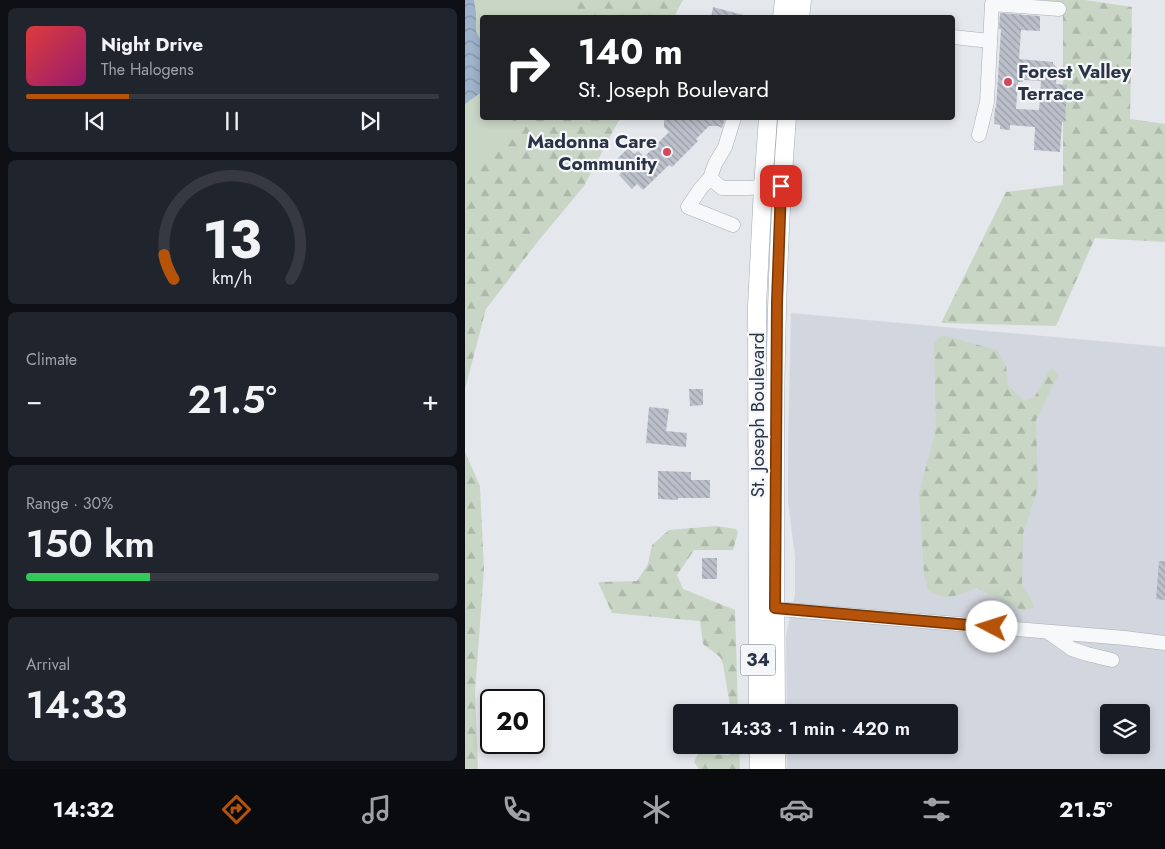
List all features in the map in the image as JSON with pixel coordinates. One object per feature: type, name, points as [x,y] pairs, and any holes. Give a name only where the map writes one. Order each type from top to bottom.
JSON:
[{"type":"main road","points":[[782,15],[784,0]]},
{"type":"main road","points":[[800,15],[802,0]]},
{"type":"main road","name":"St. Joseph Boulevard","points":[[758,704],[757,307],[768,120]]},
{"type":"main road","name":"St. Joseph Boulevard","points":[[776,704],[775,444],[777,303],[781,186],[787,120]]},
{"type":"main road","points":[[763,187],[781,186]]},
{"type":"main road","points":[[757,445],[775,444]]},
{"type":"main road","points":[[759,754],[759,769]]},
{"type":"main road","points":[[776,754],[776,769]]},
{"type":"lane","points":[[979,134],[987,102],[992,4],[1059,9]]},
{"type":"lane","points":[[955,37],[990,42]]},
{"type":"lane","points":[[733,120],[725,147],[715,164],[710,178],[689,207],[733,225]]},
{"type":"lane","points":[[710,178],[722,188],[763,187]]},
{"type":"lane","points":[[757,608],[775,608],[1165,643]]},
{"type":"lane","points":[[1048,632],[1072,649],[1112,660]]},
{"type":"shaded area","points":[[791,313],[1165,347],[1165,769],[787,769],[787,754],[958,754],[958,704],[787,704],[786,635],[795,595],[795,556],[788,502]]},
{"type":"green space","points":[[465,0],[597,0],[587,15],[480,15],[480,120],[525,120],[465,220]]},
{"type":"green space","points":[[579,0],[683,0],[675,15],[572,15]]},
{"type":"green space","points":[[1045,0],[1085,0],[1132,7],[1130,119],[1165,124],[1165,242],[1095,238],[1056,326],[941,323],[1006,192],[1063,185],[1063,5]]},
{"type":"green space","points":[[513,120],[619,120],[584,186],[539,240],[486,309],[465,389],[465,183],[495,149]]},
{"type":"green space","points":[[942,335],[997,350],[1006,365],[1008,386],[1025,401],[1035,396],[1049,371],[1053,368],[1058,375],[1036,420],[1038,488],[1023,534],[1022,584],[1035,607],[1023,611],[977,588],[952,596],[941,596],[928,590],[924,574],[919,493],[936,429],[934,343]]},
{"type":"green space","points":[[465,452],[480,486],[484,569],[475,692],[478,769],[465,769]]},
{"type":"green space","points":[[716,526],[736,529],[738,532],[733,550],[694,550],[677,575],[683,589],[735,610],[738,704],[730,704],[723,664],[720,657],[703,644],[700,621],[612,613],[598,582],[637,581],[648,564],[652,545],[669,530]]},
{"type":"green space","points":[[698,754],[739,754],[740,769],[699,769],[694,762]]},
{"type":"water","points":[[465,0],[474,0],[476,32],[480,39],[480,93],[465,104]]},
{"type":"building","points":[[713,7],[743,15],[712,15]]},
{"type":"building","name":"Forest Valley Terrace","points":[[1000,13],[1040,16],[1040,31],[1021,30],[1019,59],[1053,62],[1057,68],[1056,84],[1067,85],[1065,122],[1062,122],[1060,152],[1034,150],[1035,127],[1010,125],[1010,130],[1000,129],[1000,125],[994,124],[1001,29],[999,29]],"holes":[[[1023,80],[1041,81],[1039,110],[1016,109],[1018,82],[1023,82]]]},
{"type":"building","name":"Madonna Care Community","points":[[664,120],[725,120],[722,128],[709,126],[696,139],[698,141],[672,167],[669,165],[643,190],[637,184],[632,189],[619,175],[623,170],[614,162],[628,148],[634,154],[638,151],[644,157],[669,132],[664,127]]},
{"type":"building","points":[[689,389],[703,389],[703,405],[690,406]]},
{"type":"building","points":[[649,407],[669,409],[666,431],[687,433],[686,447],[646,443]]},
{"type":"building","points":[[658,471],[691,472],[691,480],[710,480],[710,498],[658,499]]},
{"type":"building","points":[[702,558],[717,558],[717,579],[702,579]]},
{"type":"building","points":[[1159,561],[1165,561],[1165,600],[1156,599]]},
{"type":"place","name":"Forest Valley Terrace","points":[[1008,82]]},
{"type":"place","name":"Madonna Care Community","points":[[667,152]]},
{"type":"route","points":[[781,186],[775,440],[775,608],[992,627]]}]
